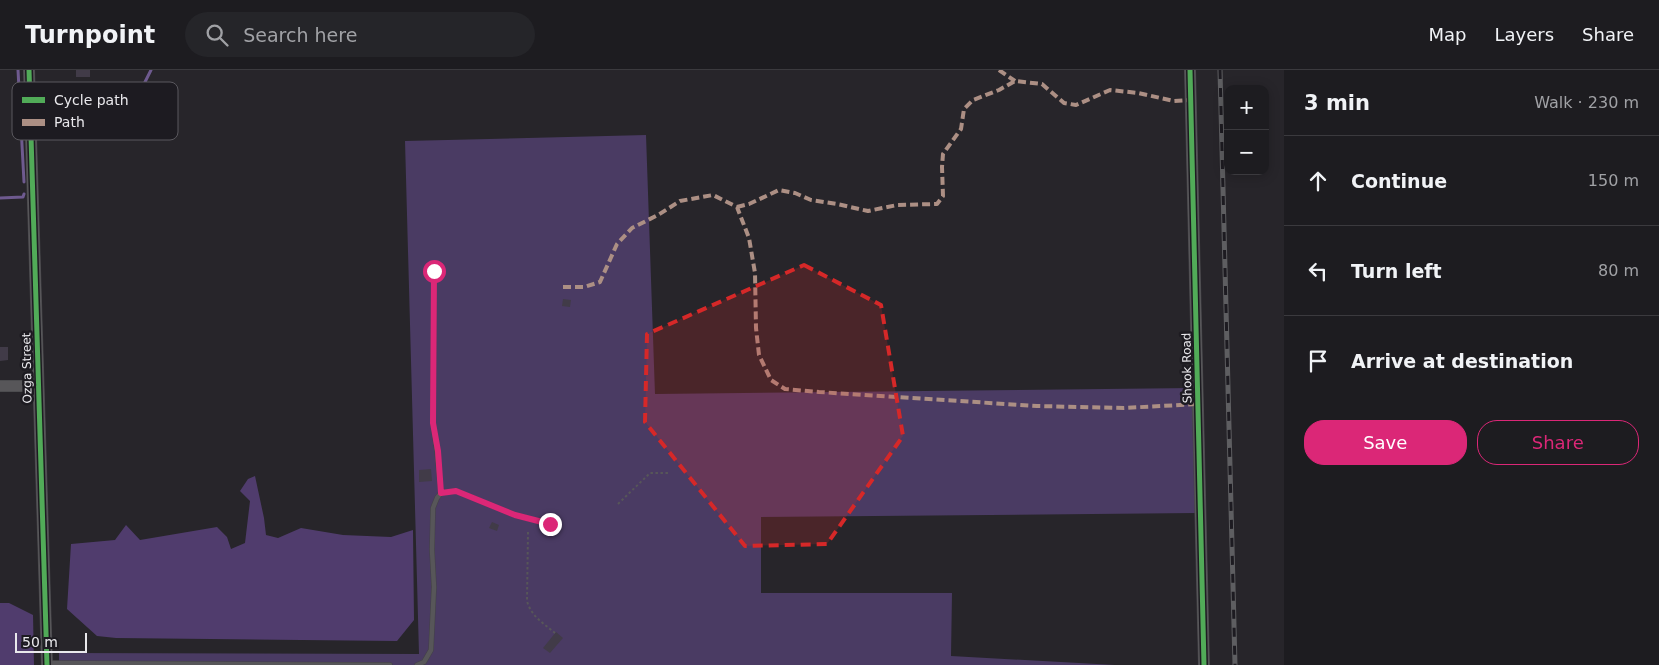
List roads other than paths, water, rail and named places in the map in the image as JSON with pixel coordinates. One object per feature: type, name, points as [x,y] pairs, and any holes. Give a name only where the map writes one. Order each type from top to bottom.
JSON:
[{"type":"street","name":"Shook Road","points":[[1190,70],[1204,665]]},
{"type":"street","name":"Ozga Street","points":[[31,140],[47,664]]},
{"type":"street","points":[[0,386],[38,386]]},
{"type":"lane","points":[[434,271],[433,423],[438,451],[441,493]]},
{"type":"lane","points":[[417,665],[424,662],[431,650],[434,587],[432,550],[433,508],[436,498],[441,493],[456,491],[515,515],[550,524]]},
{"type":"lane","points":[[47,664],[390,665]]},
{"type":"waterway","points":[[18,70],[19,82]]},
{"type":"waterway","points":[[145,82],[151,70]]},
{"type":"waterway","points":[[22,140],[24,182]]},
{"type":"waterway","points":[[0,198],[23,197],[24,194]]},
{"type":"railway","points":[[1220,70],[1235,665]]}]
